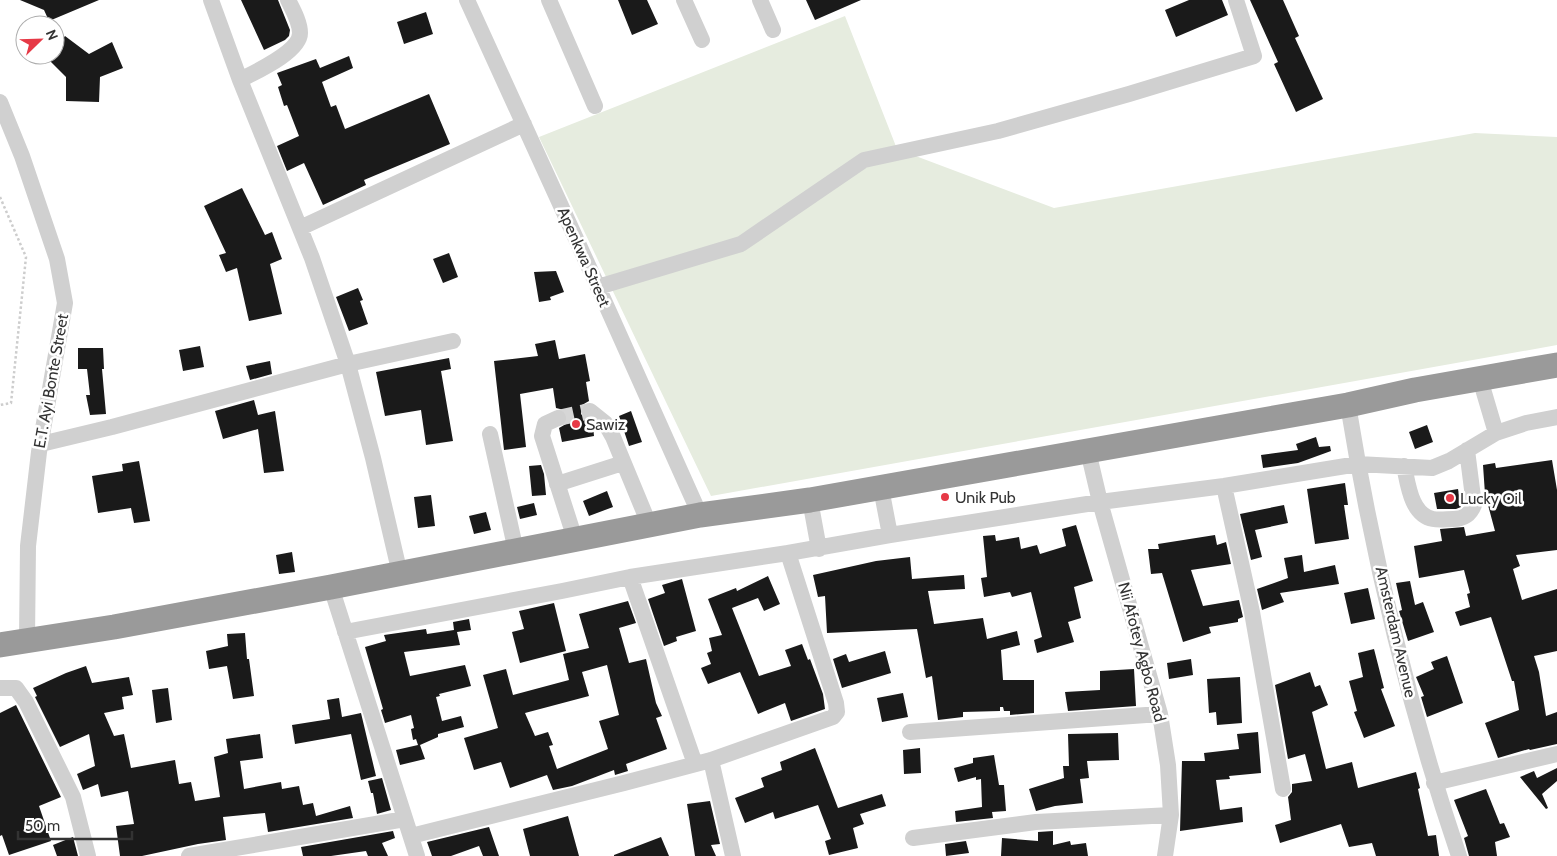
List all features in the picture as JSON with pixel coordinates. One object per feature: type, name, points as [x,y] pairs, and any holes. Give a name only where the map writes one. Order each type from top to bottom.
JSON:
[{"type":"highway","points":[[0,645],[114,627],[331,587],[649,524],[880,488],[1348,405],[1415,390],[1557,365]]},
{"type":"street","points":[[211,0],[240,80],[312,258],[348,364],[373,458],[400,574]]},
{"type":"street","points":[[240,80],[281,57],[295,46],[300,35],[298,23],[288,0]]},
{"type":"street","name":"Apenkwa Street","points":[[466,0],[598,286],[700,515]]},
{"type":"street","points":[[548,0],[595,106]]},
{"type":"street","points":[[684,0],[702,40]]},
{"type":"street","points":[[760,0],[773,30]]},
{"type":"street","points":[[598,286],[741,244],[864,160],[998,130],[1129,94],[1254,56],[1236,0]]},
{"type":"street","name":"E.T. Ayi Bonte Street","points":[[0,102],[22,156],[57,259],[65,303],[41,444],[28,546],[27,640]]},
{"type":"street","points":[[300,228],[524,124]]},
{"type":"street","points":[[41,444],[348,364],[453,342]]},
{"type":"street","points":[[1480,379],[1496,433]]},
{"type":"street","name":"Amsterdam Avenue","points":[[1348,405],[1358,464],[1405,678],[1434,782],[1459,856]]},
{"type":"street","points":[[590,411],[605,423],[613,437],[649,524]]},
{"type":"street","points":[[345,632],[552,593],[630,576],[788,553],[1100,502],[1224,486],[1358,464],[1432,468],[1449,461],[1496,433],[1526,423],[1557,417]]},
{"type":"street","points":[[558,418],[545,424],[542,436],[575,539]]},
{"type":"street","points":[[490,434],[516,551]]},
{"type":"street","points":[[1404,466],[1413,500],[1421,514],[1432,519],[1460,519],[1471,514],[1474,506],[1467,450]]},
{"type":"street","name":"Nii Afotey Agbo Road","points":[[1088,451],[1100,502],[1160,714],[1168,765],[1171,815],[1165,856]]},
{"type":"street","points":[[557,484],[624,463]]},
{"type":"street","points":[[1224,486],[1252,612],[1283,789]]},
{"type":"street","points":[[880,488],[890,535]]},
{"type":"street","points":[[810,500],[819,548]]},
{"type":"street","points":[[411,836],[703,762],[833,717],[837,712],[788,553]]},
{"type":"street","points":[[630,576],[703,762],[733,856]]},
{"type":"street","points":[[331,587],[417,856]]},
{"type":"street","points":[[0,688],[16,688],[26,702],[72,797],[88,856]]},
{"type":"street","points":[[910,732],[1160,714]]},
{"type":"street","points":[[1434,782],[1557,754]]},
{"type":"street","points":[[913,838],[1036,822],[1171,815]]},
{"type":"street","points":[[189,856],[406,819]]},
{"type":"path","points":[[0,197],[26,257],[11,403],[0,405]]},
{"type":"shaded area","points":[[845,16],[897,149],[1054,208],[1475,133],[1557,137],[1557,345],[711,496],[539,137]]},
{"type":"building","points":[[20,0],[99,0],[63,15],[46,15],[44,10]]},
{"type":"building","points":[[241,0],[278,0],[290,30],[289,36],[285,40],[264,50]]},
{"type":"building","points":[[618,0],[647,0],[658,24],[632,35]]},
{"type":"building","points":[[806,0],[861,0],[815,20]]},
{"type":"building","points":[[1189,0],[1222,0],[1228,15],[1176,37],[1165,10]]},
{"type":"building","points":[[1250,0],[1283,0],[1299,36],[1295,38],[1323,99],[1296,112],[1274,64],[1278,62]]},
{"type":"building","points":[[426,12],[433,34],[404,44],[397,22]]},
{"type":"building","points":[[65,36],[89,54],[112,42],[123,68],[100,77],[99,102],[66,101],[66,77],[54,65],[65,65]]},
{"type":"building","points":[[349,56],[353,68],[322,82],[331,107],[336,105],[345,129],[429,94],[450,144],[364,180],[366,185],[323,205],[304,163],[287,171],[277,146],[299,136],[287,105],[284,106],[278,87],[282,85],[277,73],[316,59],[320,68]]},
{"type":"building","points":[[242,188],[265,235],[272,232],[282,259],[270,264],[282,314],[249,321],[237,268],[226,272],[219,255],[226,253],[204,206]]},
{"type":"building","points":[[449,253],[458,277],[443,283],[433,259]]},
{"type":"building","points":[[556,271],[564,292],[550,297],[551,300],[539,302],[534,272]]},
{"type":"building","points":[[358,288],[363,300],[360,301],[368,324],[349,331],[336,297]]},
{"type":"building","points":[[555,340],[559,359],[585,354],[590,381],[586,382],[589,401],[582,405],[581,414],[593,426],[594,436],[562,442],[559,428],[566,424],[568,418],[564,410],[556,408],[553,388],[520,394],[526,447],[504,450],[494,361],[538,356],[535,344]]},
{"type":"building","points":[[200,346],[204,367],[183,371],[179,350]]},
{"type":"building","points":[[78,348],[103,348],[104,369],[102,369],[106,414],[90,415],[86,395],[90,395],[87,369],[78,369]]},
{"type":"building","points":[[449,358],[451,369],[441,371],[453,441],[426,445],[421,410],[385,416],[376,372]]},
{"type":"building","points":[[270,361],[272,374],[250,380],[246,366]]},
{"type":"building","points":[[254,400],[258,415],[275,411],[284,471],[264,473],[258,429],[223,439],[215,411]]},
{"type":"building","points":[[631,411],[642,442],[629,446],[619,416]]},
{"type":"building","points":[[1427,425],[1433,442],[1415,449],[1409,432]]},
{"type":"building","points":[[1316,437],[1319,447],[1330,446],[1331,451],[1298,463],[1263,468],[1261,455],[1298,450],[1296,444]]},
{"type":"building","points":[[1552,460],[1557,490],[1557,550],[1516,555],[1520,566],[1513,569],[1522,600],[1557,589],[1557,651],[1534,656],[1539,672],[1546,716],[1557,712],[1557,744],[1529,749],[1498,758],[1485,723],[1519,710],[1514,681],[1512,681],[1491,617],[1460,626],[1455,612],[1470,607],[1467,594],[1470,593],[1464,570],[1419,578],[1414,546],[1442,541],[1440,529],[1464,527],[1466,536],[1495,531],[1485,494],[1483,465],[1495,463],[1496,468]]},
{"type":"building","points":[[139,461],[150,521],[134,523],[131,508],[98,513],[92,476],[123,471],[122,464]]},
{"type":"building","points":[[541,465],[546,495],[532,496],[529,466]]},
{"type":"building","points":[[1345,483],[1348,505],[1344,505],[1349,539],[1315,544],[1307,489]]},
{"type":"building","points":[[1458,489],[1461,507],[1456,509],[1437,509],[1434,493]]},
{"type":"building","points":[[607,491],[613,507],[589,516],[583,501]]},
{"type":"building","points":[[431,495],[435,526],[418,528],[414,497]]},
{"type":"building","points":[[534,503],[537,515],[520,519],[517,507]]},
{"type":"building","points":[[1284,505],[1288,523],[1255,530],[1262,557],[1251,560],[1240,514]]},
{"type":"building","points":[[486,512],[491,530],[474,534],[469,516]]},
{"type":"building","points":[[1076,525],[1093,581],[1074,587],[1081,618],[1068,622],[1074,642],[1037,653],[1034,640],[1042,637],[1031,592],[1012,597],[1010,592],[984,597],[981,578],[987,577],[983,536],[995,535],[996,541],[1019,537],[1021,549],[1037,545],[1040,554],[1066,546],[1062,529]]},
{"type":"building","points":[[1215,535],[1217,545],[1226,542],[1231,564],[1191,570],[1203,606],[1239,600],[1243,617],[1238,619],[1238,622],[1209,627],[1211,633],[1183,642],[1162,573],[1151,574],[1148,549],[1159,549],[1158,544]]},
{"type":"building","points":[[292,552],[295,572],[279,574],[276,555]]},
{"type":"building","points":[[1302,555],[1304,572],[1335,565],[1339,584],[1280,593],[1284,602],[1262,610],[1257,589],[1288,578],[1284,558]]},
{"type":"building","points":[[910,557],[912,579],[964,575],[965,589],[928,591],[934,624],[983,618],[987,639],[1017,631],[1020,645],[1001,650],[1003,680],[1034,680],[1034,713],[1010,715],[1010,711],[1004,711],[1003,707],[1000,707],[1000,711],[963,712],[963,717],[938,720],[932,676],[926,678],[917,629],[827,633],[825,596],[818,597],[813,575],[876,561]]},
{"type":"building","points":[[768,576],[780,604],[764,611],[758,598],[732,608],[759,676],[791,666],[785,650],[802,644],[808,660],[810,659],[823,694],[825,709],[791,721],[785,703],[758,714],[740,672],[708,684],[701,668],[711,664],[707,653],[712,651],[709,638],[722,635],[708,599],[736,588],[737,591]]},
{"type":"building","points":[[682,579],[696,631],[676,637],[677,641],[664,646],[648,599],[665,593],[662,585]]},
{"type":"building","points":[[1410,581],[1415,605],[1423,602],[1434,632],[1408,641],[1399,611],[1402,610],[1396,583]]},
{"type":"building","points":[[1368,588],[1375,619],[1351,624],[1344,593]]},
{"type":"building","points":[[628,601],[636,623],[619,628],[629,663],[646,659],[656,703],[662,716],[656,718],[667,749],[626,764],[628,771],[615,775],[614,770],[572,786],[553,790],[547,775],[510,788],[501,762],[474,770],[464,738],[498,728],[483,675],[506,669],[513,695],[569,680],[563,654],[589,648],[579,614]],"holes":[[[607,665],[619,715],[599,721],[608,749],[557,769],[549,746],[553,745],[548,732],[535,736],[525,713],[589,696],[582,672]]]},
{"type":"building","points":[[554,603],[566,651],[520,663],[512,632],[524,629],[519,611]]},
{"type":"building","points":[[469,619],[471,630],[457,632],[460,645],[404,652],[410,676],[465,665],[471,686],[439,694],[440,696],[436,697],[442,721],[461,716],[464,727],[438,734],[438,737],[420,745],[425,759],[400,765],[396,750],[418,745],[416,739],[413,740],[411,729],[414,728],[411,715],[385,723],[381,710],[383,709],[365,647],[386,641],[384,635],[426,629],[427,634],[454,630],[453,622]]},
{"type":"building","points":[[245,633],[247,659],[249,659],[254,696],[233,699],[227,666],[209,669],[206,651],[228,646],[227,634]]},
{"type":"building","points":[[1374,649],[1384,688],[1381,689],[1395,726],[1364,738],[1354,712],[1357,711],[1349,681],[1363,677],[1358,653]]},
{"type":"building","points":[[885,651],[891,673],[842,688],[833,659],[846,654],[849,662]]},
{"type":"building","points":[[1447,656],[1463,703],[1427,717],[1421,697],[1424,696],[1416,677],[1434,669],[1431,662]]},
{"type":"building","points":[[1191,659],[1193,675],[1169,679],[1167,663]]},
{"type":"building","points":[[86,666],[92,683],[129,677],[133,695],[122,697],[124,709],[104,713],[114,736],[124,734],[131,768],[175,760],[179,784],[191,782],[195,801],[220,797],[214,757],[228,753],[226,739],[260,734],[263,758],[240,761],[244,789],[281,782],[282,789],[299,786],[303,805],[313,803],[316,816],[350,806],[353,818],[268,832],[265,813],[223,817],[226,840],[142,856],[120,856],[116,826],[134,824],[128,791],[101,797],[98,784],[83,790],[77,774],[95,766],[89,734],[60,747],[35,697],[37,696],[33,688]]},
{"type":"building","points":[[1134,669],[1136,706],[1068,711],[1065,692],[1100,690],[1100,671]]},
{"type":"building","points":[[1310,672],[1315,687],[1320,685],[1328,705],[1312,712],[1326,769],[1352,762],[1358,788],[1416,772],[1428,836],[1436,835],[1439,856],[1376,856],[1372,843],[1349,847],[1341,824],[1280,843],[1275,825],[1291,820],[1288,797],[1292,792],[1292,784],[1312,781],[1305,754],[1288,759],[1275,685]]},
{"type":"building","points":[[1240,677],[1242,723],[1217,725],[1216,712],[1209,713],[1207,679]]},
{"type":"building","points":[[168,688],[172,720],[156,723],[152,690]]},
{"type":"building","points":[[903,693],[908,717],[882,722],[877,698]]},
{"type":"building","points":[[339,698],[342,717],[361,713],[376,776],[361,780],[351,734],[295,744],[292,725],[330,719],[327,700]]},
{"type":"building","points":[[16,705],[61,797],[39,806],[51,841],[9,855],[2,835],[0,836],[0,713]]},
{"type":"building","points":[[1258,732],[1261,773],[1229,776],[1230,779],[1216,780],[1220,810],[1242,807],[1243,822],[1180,831],[1182,761],[1205,761],[1204,753],[1239,749],[1237,734]]},
{"type":"building","points":[[1118,733],[1119,760],[1087,761],[1089,778],[1080,779],[1083,803],[1055,806],[1036,811],[1029,789],[1064,778],[1063,766],[1069,766],[1068,734]]},
{"type":"building","points":[[815,748],[838,808],[882,794],[886,806],[860,814],[864,824],[853,828],[858,848],[829,855],[825,841],[831,839],[818,805],[775,819],[773,812],[745,823],[735,798],[764,787],[761,778],[782,770],[780,762]]},
{"type":"building","points":[[920,748],[921,773],[904,774],[903,750]]},
{"type":"building","points":[[994,755],[999,785],[1004,785],[1006,811],[992,812],[993,818],[956,822],[955,811],[982,807],[981,779],[976,780],[976,777],[958,782],[954,768],[973,763],[973,758]]},
{"type":"building","points":[[1557,768],[1557,781],[1542,794],[1548,808],[1546,809],[1520,777],[1534,771],[1537,778]]},
{"type":"building","points":[[382,778],[391,810],[377,814],[373,793],[371,793],[368,781]]},
{"type":"building","points":[[1486,789],[1500,824],[1504,823],[1510,837],[1495,842],[1497,856],[1469,856],[1464,838],[1468,836],[1454,800]]},
{"type":"building","points":[[710,801],[720,844],[711,845],[716,856],[695,856],[687,804]]},
{"type":"building","points":[[568,816],[579,856],[530,856],[523,829]]},
{"type":"building","points":[[489,827],[499,856],[483,856],[479,846],[451,856],[432,856],[427,842]]},
{"type":"building","points":[[393,831],[395,838],[382,843],[388,856],[368,856],[366,851],[331,856],[303,856],[301,847]]},
{"type":"building","points":[[1053,831],[1053,845],[1070,841],[1071,845],[1086,843],[1088,856],[1001,856],[1002,838],[1038,841],[1038,832]]},
{"type":"building","points":[[73,837],[78,856],[57,856],[53,845]]},
{"type":"building","points":[[661,837],[669,856],[614,856],[614,855]]},
{"type":"building","points":[[966,841],[969,853],[946,856],[945,844]]},
{"type":"tunnel","points":[[558,418],[590,411]]},
{"type":"place","name":"Sawiz","points":[[576,424]]},
{"type":"place","name":"Unik Pub","points":[[945,497]]},
{"type":"place","name":"Lucky Oil","points":[[1450,498]]}]
